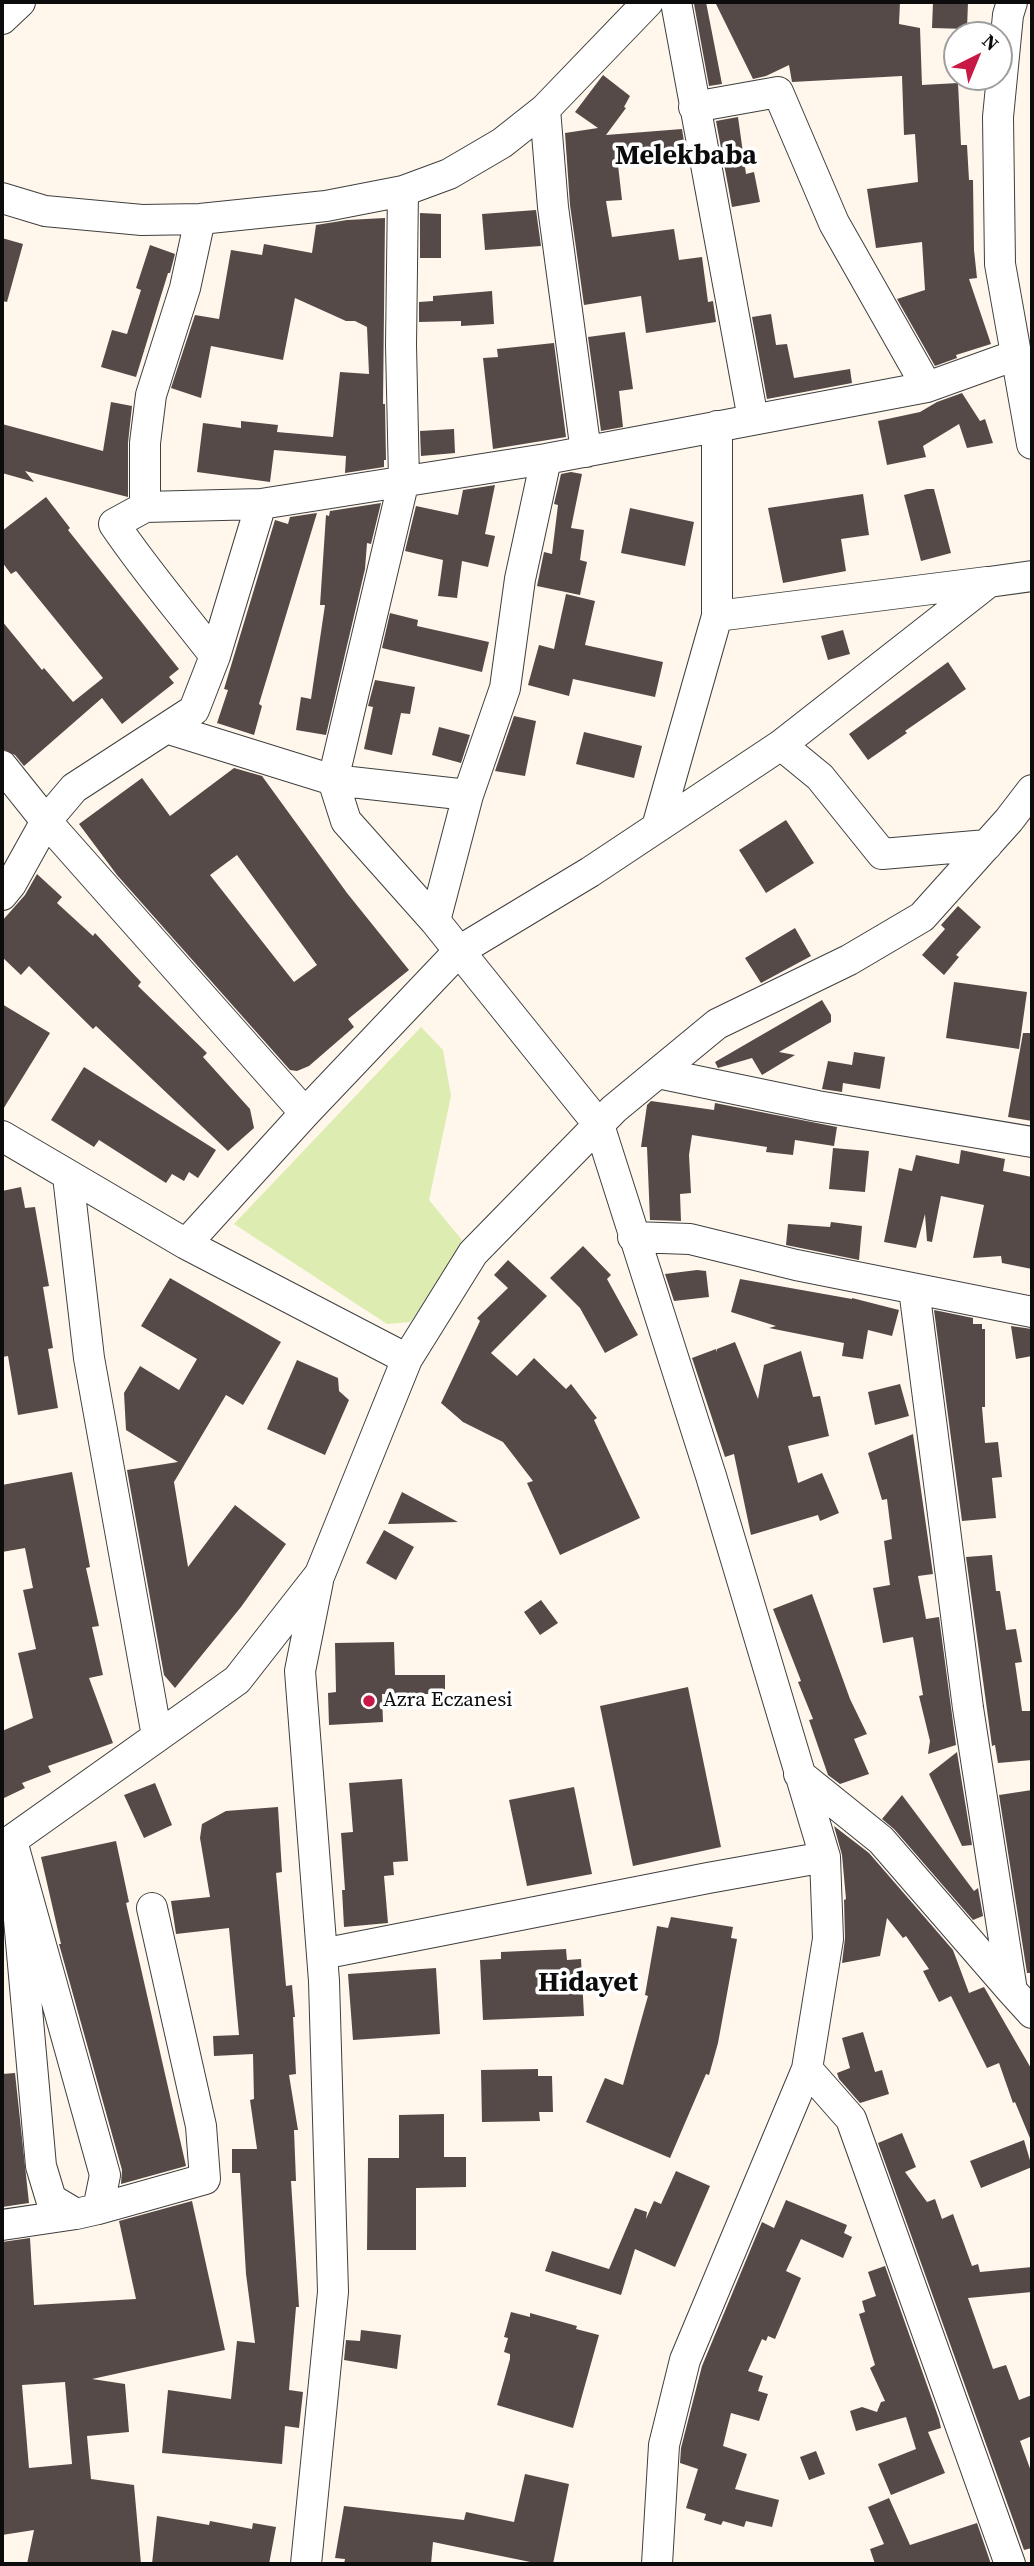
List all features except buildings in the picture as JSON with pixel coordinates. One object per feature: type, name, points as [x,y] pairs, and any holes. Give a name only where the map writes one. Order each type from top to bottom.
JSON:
[{"type":"street","points":[[2,19],[20,2]]},
{"type":"street","points":[[2,198],[45,211],[142,220],[200,219],[326,205],[403,191],[449,174],[502,143],[545,109],[648,2]]},
{"type":"street","points":[[676,2],[753,419]]},
{"type":"street","points":[[1012,2],[1008,15],[998,117],[1000,264],[1019,302],[1016,355],[1032,444]]},
{"type":"street","points":[[694,107],[778,92],[834,223],[927,387]]},
{"type":"street","points":[[545,109],[553,207],[586,452]]},
{"type":"street","points":[[403,191],[401,345],[404,480],[333,780],[346,821],[435,921],[599,1125],[711,1476],[825,1857],[828,1939],[807,2069],[685,2360],[664,2445],[657,2564]]},
{"type":"street","points":[[145,507],[145,443],[151,395],[185,288],[200,219]]},
{"type":"street","points":[[215,656],[114,524],[145,507],[261,504],[586,452],[927,387],[1016,355]]},
{"type":"street","points":[[657,827],[717,616],[717,426]]},
{"type":"street","points":[[435,921],[468,795],[505,688],[520,579],[546,459]]},
{"type":"street","points":[[5,885],[46,821],[74,788],[169,729],[194,710],[215,656],[261,504]]},
{"type":"street","points":[[717,616],[1032,576]]},
{"type":"street","points":[[186,1244],[304,1113],[459,951],[590,872],[781,745],[989,582]]},
{"type":"street","points":[[169,729],[333,780],[468,795]]},
{"type":"street","points":[[781,745],[820,777],[882,854],[987,845]]},
{"type":"street","points":[[2,766],[46,821],[304,1113]]},
{"type":"street","points":[[306,2564],[333,2292],[322,1954],[300,1671],[320,1573],[407,1360],[473,1253],[599,1125],[717,1024],[849,960],[922,917],[1032,790]]},
{"type":"street","points":[[658,1073],[817,1106],[1032,1142]]},
{"type":"street","points":[[2,1136],[186,1244],[407,1360]]},
{"type":"street","points":[[68,1177],[89,1358],[157,1735]]},
{"type":"street","points":[[633,1237],[690,1239],[796,1265],[1032,1312]]},
{"type":"street","points":[[914,1289],[967,1695],[1012,1991]]},
{"type":"street","points":[[7,1844],[237,1680],[320,1573]]},
{"type":"street","points":[[799,1774],[881,1840],[1032,2013]]},
{"type":"street","points":[[7,1844],[41,2166],[51,2199],[87,2211]]},
{"type":"street","points":[[7,1844],[105,2175],[87,2211]]},
{"type":"street","points":[[322,1954],[825,1857]]},
{"type":"street","points":[[2,2225],[87,2211],[205,2179],[201,2126],[152,1908]]},
{"type":"street","points":[[807,2069],[851,2119],[1010,2564]]},
{"type":"green space","points":[[421,1027],[443,1050],[451,1096],[429,1200],[462,1240],[439,1284],[410,1322],[387,1324],[234,1224]]},
{"type":"place","name":"Azra Eczanesi","points":[[369,1701]]},
{"type":"district","name":"Melekbaba","points":[[686,157]]},
{"type":"district","name":"Hidayet","points":[[588,1984]]}]
